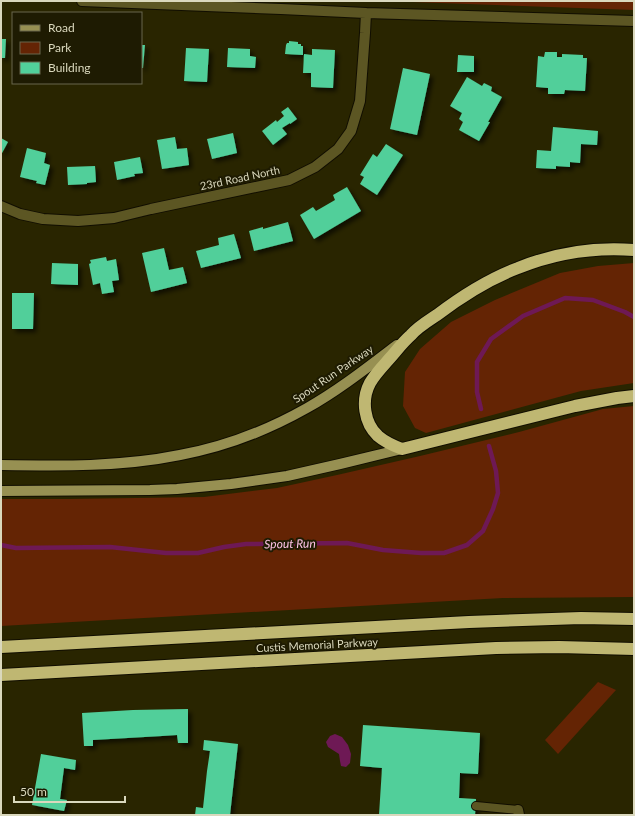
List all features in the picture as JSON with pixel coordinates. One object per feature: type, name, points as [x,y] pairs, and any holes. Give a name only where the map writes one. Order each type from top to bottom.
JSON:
[{"type":"highway","name":"Spout Run Parkway","points":[[411,334],[467,294],[502,274],[547,258],[577,252],[610,249],[634,250]]},
{"type":"highway","points":[[411,334],[374,376],[367,390],[364,404],[366,418],[377,435],[402,450],[574,406],[634,396]]},
{"type":"highway","name":"Custis Memorial Parkway","points":[[1,647],[469,622],[581,618],[634,618]]},
{"type":"highway","name":"Custis Memorial Parkway","points":[[1,675],[496,648],[567,647],[634,649]]},
{"type":"main road","name":"Spout Run Parkway","points":[[1,465],[68,466],[126,463],[180,455],[217,446],[253,434],[322,400],[360,374],[411,334]]},
{"type":"main road","points":[[1,491],[150,490],[231,484],[287,476],[402,450]]},
{"type":"street","points":[[82,1],[366,13],[634,21]]},
{"type":"street","name":"23rd Road North","points":[[1,206],[20,214],[43,219],[78,221],[114,218],[289,180],[315,167],[338,149],[352,130],[360,101],[366,13]]},
{"type":"lane","points":[[476,806],[518,812]]},
{"type":"lane","points":[[505,815],[518,812]]},
{"type":"green space","points":[[384,1],[634,1],[634,10]]},
{"type":"green space","points":[[634,263],[634,383],[581,391],[426,433],[415,428],[403,406],[405,372],[420,349],[451,322],[495,300],[560,273],[598,266]]},
{"type":"green space","points":[[634,406],[634,597],[503,598],[1,626],[1,499],[204,497],[277,488],[420,456],[519,432],[603,409]]},
{"type":"green space","points":[[598,682],[616,690],[558,754],[545,740]]},
{"type":"shaded area","points":[[335,734],[342,737],[348,745],[351,754],[350,763],[346,767],[341,766],[339,754],[328,747],[326,742],[330,736]]},
{"type":"building","points":[[1,39],[6,39],[5,58],[1,58]]},
{"type":"building","points":[[289,41],[298,42],[298,44],[303,46],[303,55],[285,54],[286,45]]},
{"type":"building","points":[[142,45],[145,45],[143,68]]},
{"type":"building","points":[[186,48],[209,49],[207,82],[184,81]]},
{"type":"building","points":[[228,48],[250,49],[250,56],[256,57],[255,68],[227,67]]},
{"type":"building","points":[[312,49],[335,50],[333,88],[311,87],[311,73],[303,73],[304,54],[312,55]]},
{"type":"building","points":[[545,52],[557,52],[557,57],[562,57],[562,54],[583,55],[583,58],[587,58],[585,91],[565,90],[564,94],[548,94],[548,88],[536,87],[538,56],[544,57]]},
{"type":"building","points":[[458,55],[474,56],[474,72],[457,72]]},
{"type":"building","points":[[403,68],[430,74],[417,135],[390,129]]},
{"type":"building","points":[[467,77],[482,86],[484,83],[492,87],[491,91],[502,97],[479,141],[459,130],[463,122],[459,119],[462,113],[450,106]]},
{"type":"building","points":[[288,107],[297,119],[282,128],[287,134],[273,145],[262,131],[276,120],[277,122],[284,116],[281,112]]},
{"type":"building","points":[[553,127],[598,131],[597,145],[581,144],[580,163],[570,162],[570,167],[556,166],[556,169],[536,168],[537,150],[551,151]]},
{"type":"building","points":[[233,133],[237,153],[212,159],[207,139]]},
{"type":"building","points":[[175,137],[177,149],[187,148],[189,165],[162,169],[157,140]]},
{"type":"building","points":[[1,138],[8,142],[1,155]]},
{"type":"building","points":[[386,144],[403,155],[377,195],[360,184],[364,177],[360,175],[373,154],[377,157]]},
{"type":"building","points":[[27,148],[46,153],[44,163],[50,165],[45,185],[36,183],[37,181],[20,177]]},
{"type":"building","points":[[140,157],[143,173],[134,174],[135,176],[117,180],[114,162]]},
{"type":"building","points":[[95,166],[96,182],[68,185],[67,167]]},
{"type":"building","points":[[347,187],[361,211],[314,239],[300,215],[313,207],[316,211],[335,200],[333,195]]},
{"type":"building","points":[[288,222],[293,241],[254,251],[249,231]]},
{"type":"building","points":[[234,234],[241,258],[201,268],[196,251],[219,245],[218,238]]},
{"type":"building","points":[[164,248],[169,270],[183,267],[187,283],[151,292],[142,253]]},
{"type":"building","points":[[106,257],[107,261],[116,259],[119,280],[112,281],[114,292],[102,294],[100,283],[93,285],[89,264],[91,263],[90,260]]},
{"type":"building","points":[[52,263],[78,264],[78,285],[51,284]]},
{"type":"building","points":[[12,293],[34,293],[33,329],[12,329]]},
{"type":"building","points":[[188,709],[188,743],[178,743],[177,735],[93,740],[93,746],[84,746],[82,713]]},
{"type":"building","points":[[363,725],[480,733],[478,774],[460,773],[459,798],[476,799],[475,815],[379,815],[382,768],[360,766]]},
{"type":"building","points":[[204,740],[238,744],[230,815],[195,815],[196,807],[203,808],[210,751],[203,750]]},
{"type":"building","points":[[41,754],[76,760],[75,770],[64,768],[60,799],[67,800],[64,811],[32,805]]},
{"type":"waterway","name":"Spout Run","points":[[481,409],[477,392],[477,362],[491,339],[523,316],[565,298],[593,300],[634,317]]},
{"type":"waterway","name":"Spout Run","points":[[1,545],[16,548],[110,547],[166,553],[198,553],[246,544],[347,543],[383,550],[444,553],[467,545],[483,531],[493,509],[498,493],[496,471],[489,446]]}]
